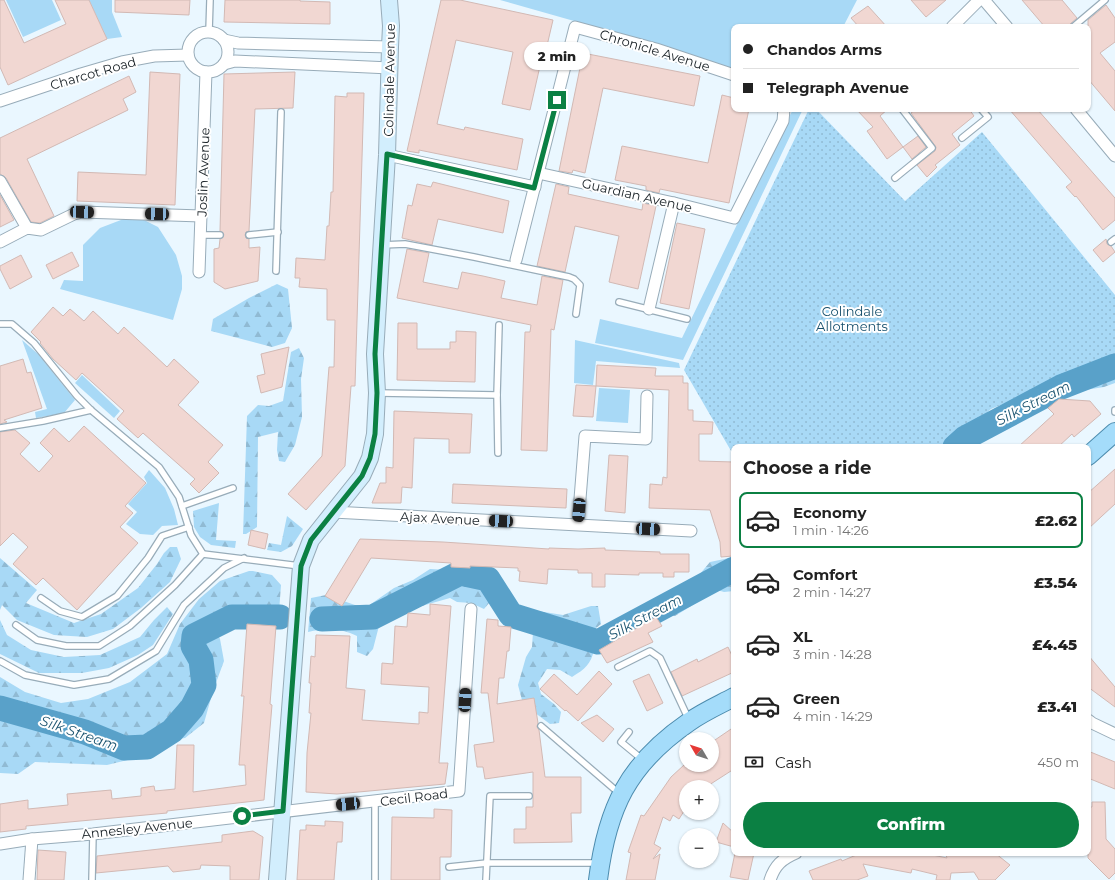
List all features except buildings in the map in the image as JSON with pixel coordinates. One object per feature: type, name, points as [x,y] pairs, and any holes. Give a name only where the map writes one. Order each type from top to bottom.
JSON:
[{"type":"main road","points":[[1091,453],[1115,432]]},
{"type":"main road","points":[[599,872],[607,830],[614,811],[630,779],[644,760],[662,742],[690,721],[731,699]]},
{"type":"street","name":"Colindale Avenue","points":[[277,880],[301,566],[311,540],[362,476],[370,458],[375,434],[377,393],[375,354],[387,154],[390,68],[391,26],[389,0]]},
{"type":"street","points":[[955,24],[979,0]]},
{"type":"street","points":[[984,0],[1004,24]]},
{"type":"street","name":"Chronicle Avenue","points":[[538,172],[575,27],[656,49],[731,74]]},
{"type":"street","points":[[209,31],[215,32],[224,40],[227,45],[228,52],[224,64],[219,69],[206,72],[194,67],[188,55],[189,43],[193,38],[197,34],[209,31]]},
{"type":"street","points":[[224,40],[238,43],[390,47]]},
{"type":"street","name":"Charcot Road","points":[[1,98],[122,62],[154,56],[188,55]]},
{"type":"street","points":[[224,64],[235,61],[390,68]]},
{"type":"street","name":"Joslin Avenue","points":[[199,272],[206,72]]},
{"type":"street","name":"Guardian Avenue","points":[[538,172],[734,218],[783,121],[784,112]]},
{"type":"street","points":[[1078,112],[1115,156]]},
{"type":"street","points":[[387,154],[534,188]]},
{"type":"street","points":[[516,260],[538,172]]},
{"type":"street","points":[[0,181],[27,228]]},
{"type":"street","points":[[649,309],[674,203]]},
{"type":"street","points":[[0,242],[27,228],[41,230],[82,212],[201,216]]},
{"type":"street","points":[[578,524],[585,436],[646,439],[647,396]]},
{"type":"street","name":"Ajax Avenue","points":[[333,512],[691,531]]},
{"type":"street","name":"Cecil Road","points":[[283,811],[376,802],[459,791],[471,609]]},
{"type":"street","points":[[1091,722],[1115,734]]},
{"type":"street","name":"Annesley Avenue","points":[[0,844],[32,839],[93,834],[283,811]]},
{"type":"street","points":[[29,880],[32,839]]},
{"type":"street","points":[[770,880],[773,871],[789,856]]},
{"type":"lane","points":[[209,31],[210,0]]},
{"type":"lane","points":[[1076,24],[1105,0]]},
{"type":"lane","points":[[276,271],[281,112]]},
{"type":"lane","points":[[895,178],[932,148],[904,112]]},
{"type":"lane","points":[[962,138],[988,117],[984,112]]},
{"type":"lane","points":[[249,235],[278,232]]},
{"type":"lane","points":[[201,235],[220,235]]},
{"type":"lane","points":[[382,245],[405,244],[569,277],[574,279],[580,285],[576,314]]},
{"type":"lane","points":[[619,302],[687,319]]},
{"type":"lane","points":[[0,324],[12,324],[34,343],[77,396],[91,410],[159,467],[179,497],[191,536],[203,554]]},
{"type":"lane","points":[[498,453],[497,395],[499,325]]},
{"type":"lane","points":[[377,393],[393,392],[497,395]]},
{"type":"lane","points":[[0,428],[44,421],[91,410]]},
{"type":"lane","points":[[182,506],[233,488]]},
{"type":"lane","points":[[41,598],[60,611],[82,617],[117,596],[148,558],[162,536],[189,527]]},
{"type":"lane","points":[[203,554],[301,566]]},
{"type":"lane","points":[[16,625],[37,640],[66,646],[99,646],[130,626],[175,585],[203,554]]},
{"type":"lane","points":[[0,662],[25,676],[74,685],[109,679],[156,650],[184,605],[224,568],[244,558]]},
{"type":"lane","points":[[618,667],[650,652],[660,658],[690,721]]},
{"type":"lane","points":[[541,726],[621,795]]},
{"type":"lane","points":[[630,732],[621,742],[644,760]]},
{"type":"lane","points":[[486,880],[490,796],[529,796]]},
{"type":"lane","points":[[374,880],[376,802]]},
{"type":"lane","points":[[92,880],[93,834]]},
{"type":"lane","points":[[450,867],[487,863],[599,872]]},
{"type":"green space","points":[[6,0],[52,0],[61,20],[23,37]]},
{"type":"green space","points":[[89,0],[112,0],[112,12],[122,37],[107,39]]},
{"type":"green space","points":[[500,0],[857,0],[845,24],[731,24],[731,71],[641,40]]},
{"type":"green space","points":[[792,112],[802,112],[683,360],[595,343],[600,319],[682,338]]},
{"type":"green space","name":"Colindale Allotments","points":[[808,112],[819,112],[905,201],[982,132],[1115,295],[1115,359],[991,409],[951,444],[731,444],[731,451],[684,370]]},
{"type":"green space","points":[[134,215],[158,227],[176,255],[182,276],[182,289],[173,320],[60,289],[64,280],[83,281],[83,245],[100,228]]},
{"type":"green space","points":[[277,284],[288,289],[292,328],[285,343],[272,347],[211,331],[213,319]]},
{"type":"green space","points":[[22,340],[38,354],[75,400],[64,413],[36,418],[35,412],[47,409]]},
{"type":"green space","points":[[575,340],[679,363],[680,368],[596,361],[593,385],[574,383]]},
{"type":"green space","points":[[299,348],[304,358],[301,379],[302,417],[295,445],[285,462],[279,461],[277,450],[278,432],[258,437],[257,527],[246,534],[243,534],[247,416],[258,405],[269,406],[283,401],[291,352]]},
{"type":"green space","points":[[1115,362],[1115,383],[1104,387],[1060,394],[1020,412],[971,444],[956,444],[994,411]]},
{"type":"green space","points":[[82,375],[120,411],[114,418],[75,383]]},
{"type":"green space","points":[[599,388],[630,390],[628,423],[596,421]]},
{"type":"green space","points":[[149,470],[165,488],[174,509],[178,525],[162,526],[153,535],[140,534],[126,524],[137,512],[128,504],[147,483],[144,477]]},
{"type":"green space","points":[[219,503],[216,540],[236,541],[235,548],[211,545],[200,537],[194,527],[193,511]]},
{"type":"green space","points":[[287,516],[303,529],[292,546],[281,552],[267,550],[269,543],[281,545]]},
{"type":"green space","points":[[170,547],[177,547],[181,559],[170,582],[141,608],[113,629],[87,637],[54,635],[17,620],[2,605],[0,610],[0,558],[37,590],[26,603],[74,623],[101,614],[138,588]]},
{"type":"green space","points":[[731,558],[731,591],[724,592],[717,590],[675,616],[655,614],[594,650],[587,666],[572,677],[560,670],[547,669],[538,683],[541,694],[554,704],[561,712],[559,723],[550,724],[523,704],[518,685],[526,657],[532,647],[534,617],[538,611],[563,615],[591,606],[598,606],[601,624],[595,629],[611,629],[699,575],[710,562]]},
{"type":"green space","points":[[430,569],[469,571],[488,591],[489,603],[484,609],[471,603],[457,602],[450,598],[404,611],[379,626],[373,649],[367,656],[357,652],[357,636],[344,631],[333,630],[308,632],[311,598],[326,595],[355,605],[368,606],[394,588],[413,580]]},
{"type":"green space","points":[[249,571],[272,575],[281,585],[279,612],[247,611],[226,613],[212,621],[220,639],[224,661],[213,691],[204,723],[185,738],[153,743],[148,755],[107,765],[35,762],[18,774],[0,773],[0,677],[25,692],[61,703],[88,699],[130,682],[167,654],[180,624],[199,599],[220,581]]},
{"type":"green space","points":[[167,607],[173,614],[153,645],[138,655],[109,668],[82,673],[39,673],[0,654],[0,620],[7,635],[31,650],[64,657],[100,655],[140,637]]},
{"type":"waterway","name":"Silk Stream","points":[[958,444],[965,438],[1061,387],[1115,366]]},
{"type":"waterway","name":"Silk Stream","points":[[322,619],[373,617],[460,573],[488,579],[511,615],[598,642],[731,571]]},
{"type":"waterway","name":"Silk Stream","points":[[0,708],[85,732],[124,748],[147,747],[172,731],[192,708],[204,685],[201,660],[193,646],[194,636],[232,617],[280,617]]},
{"type":"route","points":[[242,816],[283,811],[301,566],[311,540],[362,476],[370,458],[375,434],[377,393],[375,354],[387,154],[534,188],[557,100]]}]
